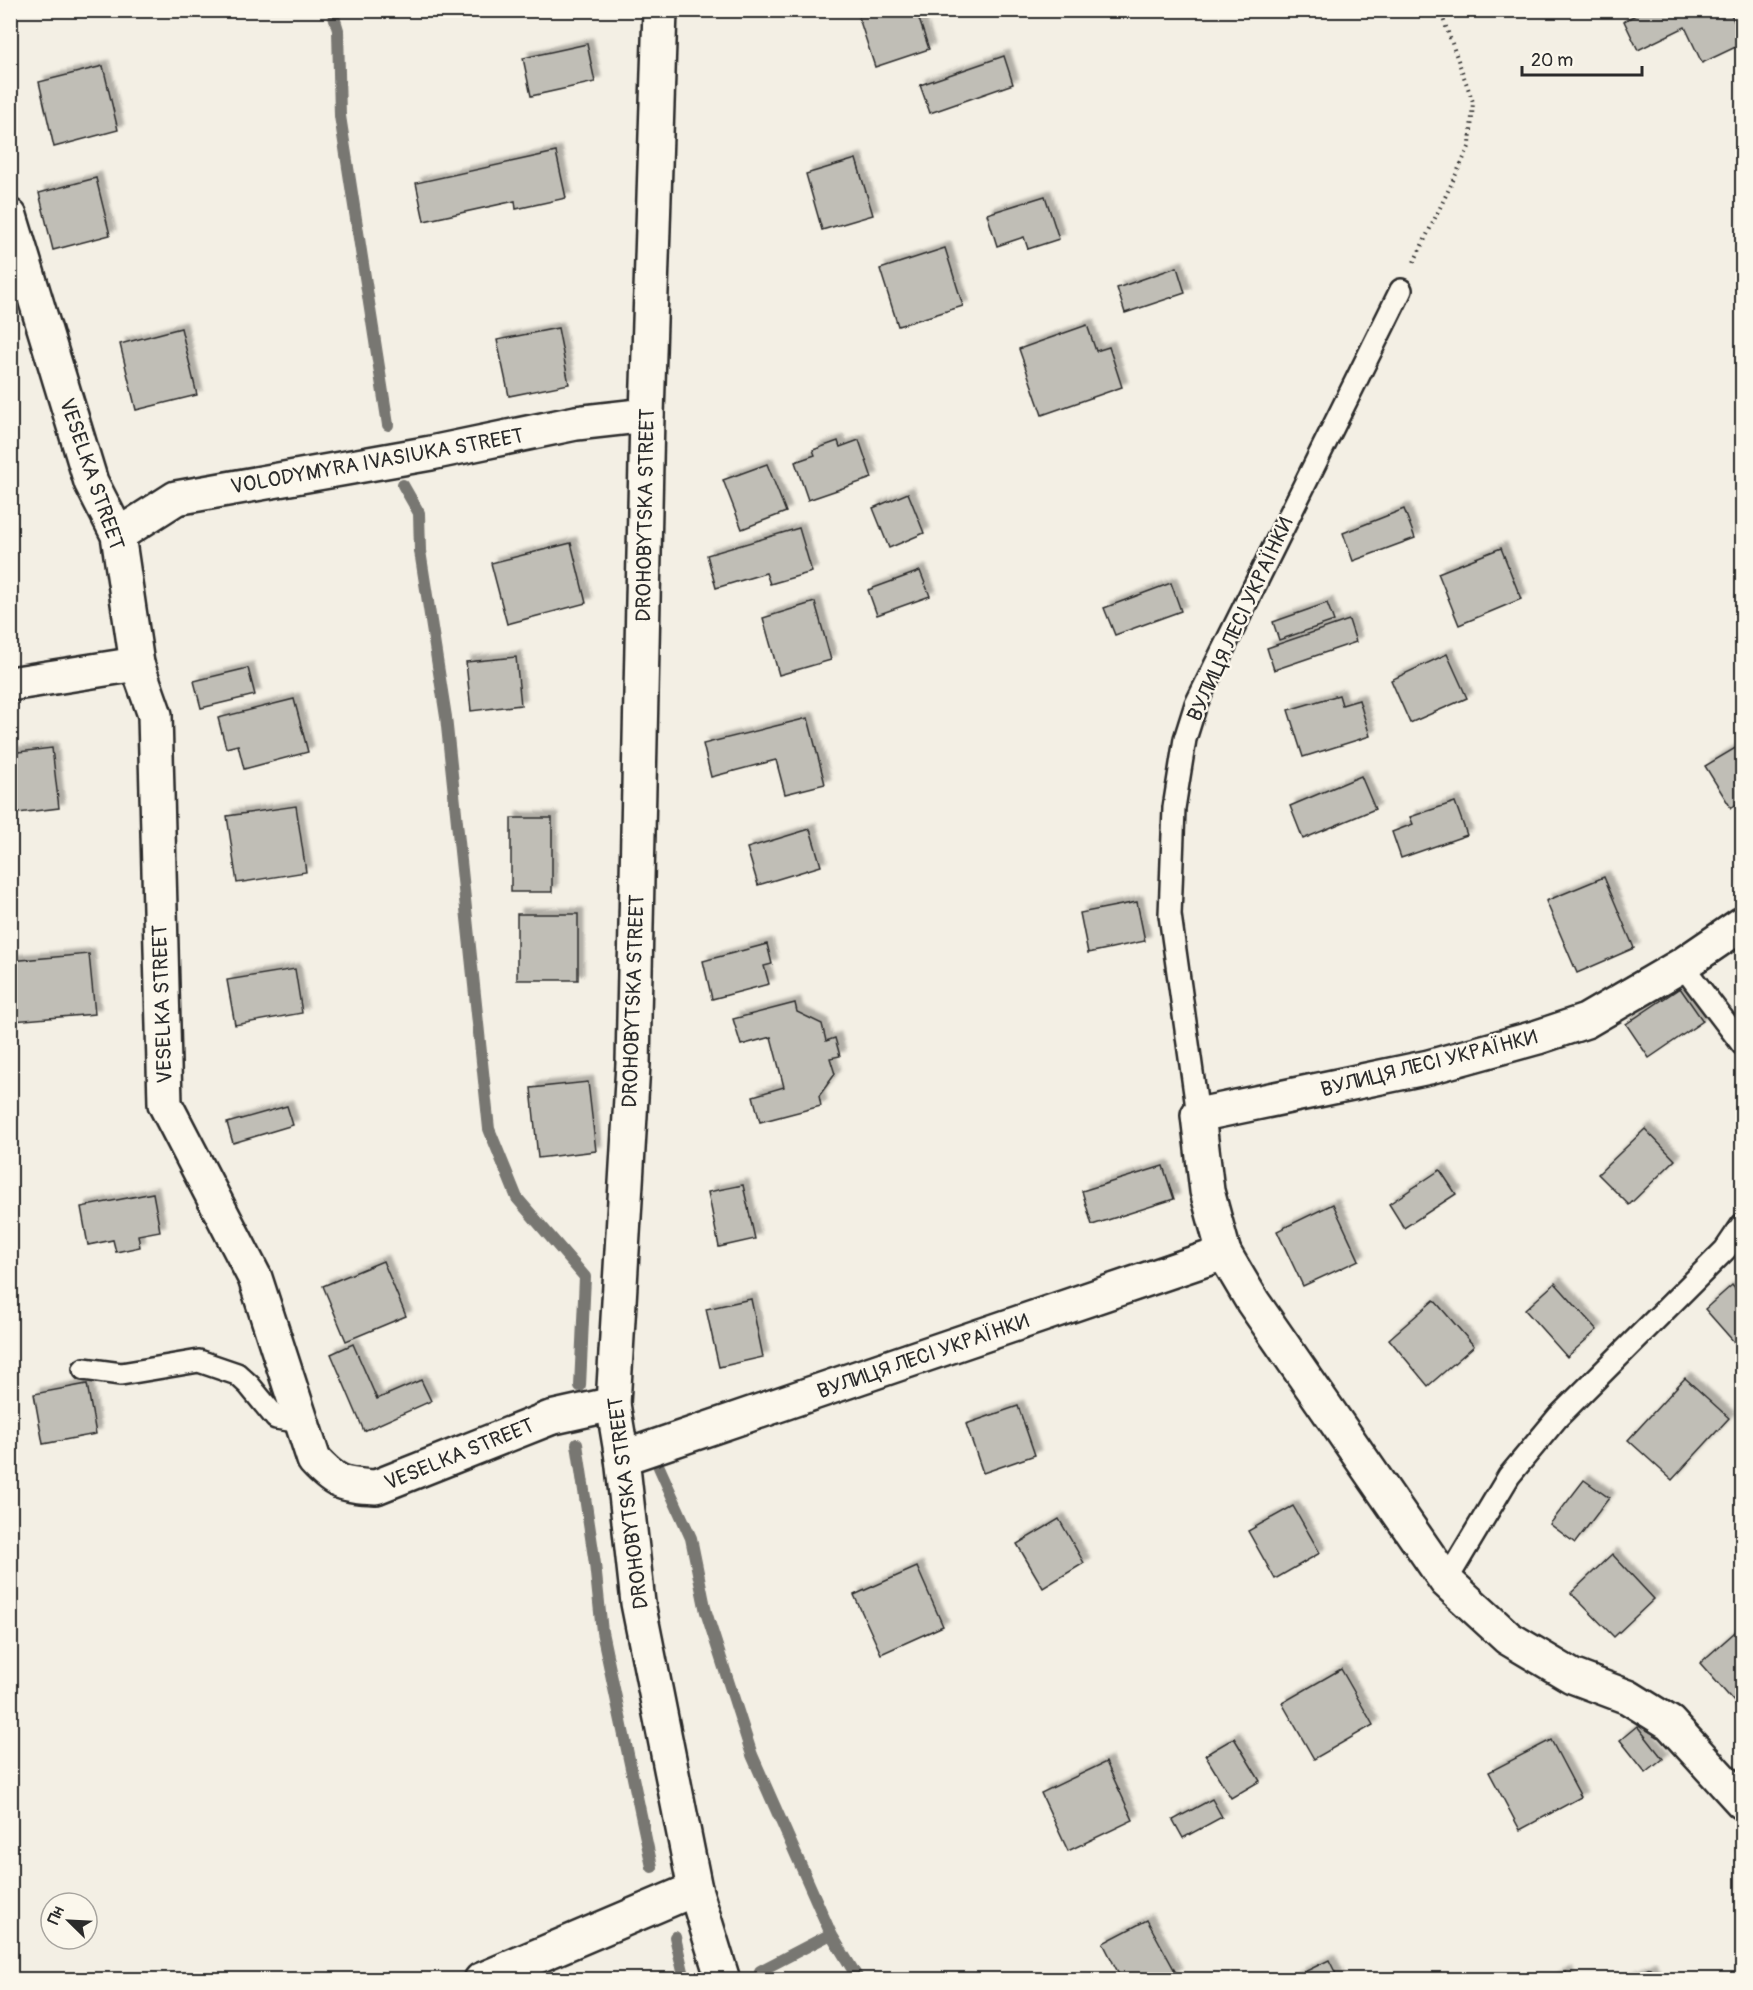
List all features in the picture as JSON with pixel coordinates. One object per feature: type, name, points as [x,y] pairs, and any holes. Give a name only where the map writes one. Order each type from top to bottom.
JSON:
[{"type":"street","name":"DROHOBYTSKA STREET","points":[[660,10],[647,415],[633,1064],[613,1404],[622,1458],[638,1603],[695,1889],[723,1980]]},
{"type":"street","name":"VESELKA STREET","points":[[10,216],[92,482],[118,535],[137,664],[155,715],[165,1104],[255,1278],[314,1460],[330,1478],[350,1486],[376,1487],[550,1418],[613,1404]]},
{"type":"street","name":"VOLODYMYRA IVASIUKA STREET","points":[[118,535],[176,498],[431,453],[576,423],[647,415]]},
{"type":"street","points":[[10,684],[137,664]]},
{"type":"street","name":"ВУЛИЦЯ ЛЕСІ УКРАЇНКИ","points":[[1743,924],[1682,965],[1586,1021],[1538,1037],[1429,1067],[1198,1115],[1207,1191],[1224,1253],[1260,1312],[1446,1581],[1508,1638],[1572,1676],[1628,1697],[1670,1723],[1743,1802]]},
{"type":"street","name":"ВУЛИЦЯ ЛЕСІ УКРАЇНКИ","points":[[622,1458],[1224,1253]]},
{"type":"street","points":[[481,1980],[695,1889]]},
{"type":"lane","name":"ВУЛИЦЯ ЛЕСІ УКРАЇНКИ","points":[[1198,1115],[1170,915],[1174,808],[1185,739],[1196,704],[1401,290]]},
{"type":"lane","points":[[1682,965],[1743,1044]]},
{"type":"lane","points":[[1446,1581],[1509,1476],[1558,1417],[1725,1250],[1743,1225]]},
{"type":"lane","points":[[84,1369],[121,1374],[198,1361],[237,1374],[276,1418],[302,1422]]},
{"type":"path","points":[[1401,290],[1470,145],[1473,102],[1440,10]]},
{"type":"building","points":[[861,10],[916,10],[929,49],[875,67],[857,12]]},
{"type":"building","points":[[1645,10],[1729,10],[1742,44],[1702,63],[1685,27],[1638,50],[1624,21]]},
{"type":"building","points":[[587,44],[595,82],[531,96],[523,58]]},
{"type":"building","points":[[1004,56],[1013,84],[930,113],[920,85]]},
{"type":"building","points":[[103,66],[118,130],[54,147],[39,82]]},
{"type":"building","points":[[556,152],[566,198],[516,209],[515,201],[424,221],[416,183]]},
{"type":"building","points":[[856,159],[873,215],[822,230],[806,174]]},
{"type":"building","points":[[96,178],[110,235],[53,250],[39,193]]},
{"type":"building","points":[[1045,196],[1059,239],[1028,249],[1024,237],[997,246],[987,214]]},
{"type":"building","points":[[945,248],[963,306],[898,326],[880,269]]},
{"type":"building","points":[[1177,267],[1185,293],[1125,313],[1117,288]]},
{"type":"building","points":[[1087,325],[1096,351],[1109,347],[1122,387],[1042,415],[1019,349]]},
{"type":"building","points":[[181,328],[197,395],[136,410],[120,344]]},
{"type":"building","points":[[558,328],[569,384],[509,396],[497,340]]},
{"type":"building","points":[[859,440],[872,478],[808,500],[795,462],[815,455],[813,450],[838,441],[840,447]]},
{"type":"building","points":[[767,464],[786,512],[742,529],[723,480]]},
{"type":"building","points":[[908,493],[924,533],[889,548],[873,508]]},
{"type":"building","points":[[1404,509],[1415,538],[1353,561],[1343,533]]},
{"type":"building","points":[[799,528],[812,572],[770,584],[766,573],[716,588],[707,555]]},
{"type":"building","points":[[571,543],[586,603],[507,624],[491,563]]},
{"type":"building","points":[[1501,548],[1521,599],[1459,625],[1438,573]]},
{"type":"building","points":[[920,571],[930,596],[877,615],[868,590]]},
{"type":"building","points":[[1171,583],[1181,611],[1115,635],[1104,608]]},
{"type":"building","points":[[815,602],[831,660],[779,675],[763,618]]},
{"type":"building","points":[[1327,603],[1334,621],[1279,640],[1273,622]]},
{"type":"building","points":[[1349,620],[1356,642],[1274,670],[1267,648]]},
{"type":"building","points":[[1447,654],[1467,698],[1410,723],[1391,680]]},
{"type":"building","points":[[516,657],[521,705],[471,711],[466,662]]},
{"type":"building","points":[[248,668],[255,695],[201,708],[194,681]]},
{"type":"building","points":[[1339,695],[1342,705],[1359,700],[1370,736],[1303,757],[1288,710]]},
{"type":"building","points":[[294,699],[308,752],[244,769],[238,745],[226,748],[218,718]]},
{"type":"building","points":[[808,718],[825,784],[785,794],[776,760],[711,777],[703,744]]},
{"type":"building","points":[[1742,744],[1742,801],[1731,808],[1705,766]]},
{"type":"building","points":[[52,748],[59,808],[10,814],[10,753]]},
{"type":"building","points":[[1361,776],[1375,809],[1303,839],[1290,806]]},
{"type":"building","points":[[1455,802],[1467,835],[1401,858],[1392,832],[1413,824],[1410,817]]},
{"type":"building","points":[[296,806],[306,872],[237,883],[227,816]]},
{"type":"building","points":[[511,818],[552,818],[552,892],[511,892]]},
{"type":"building","points":[[810,829],[821,866],[758,885],[747,848]]},
{"type":"building","points":[[1604,877],[1634,948],[1577,973],[1546,901]]},
{"type":"building","points":[[1137,902],[1145,941],[1088,953],[1080,913]]},
{"type":"building","points":[[517,914],[578,914],[578,980],[517,980]]},
{"type":"building","points":[[767,944],[772,964],[764,966],[769,984],[712,999],[703,961]]},
{"type":"building","points":[[89,954],[95,1014],[13,1021],[10,961]]},
{"type":"building","points":[[295,969],[302,1013],[235,1025],[227,980]]},
{"type":"building","points":[[1680,988],[1703,1021],[1649,1058],[1626,1024]]},
{"type":"building","points":[[795,1003],[797,1012],[822,1024],[826,1041],[835,1038],[840,1056],[830,1058],[835,1074],[819,1096],[821,1106],[760,1122],[753,1096],[784,1087],[771,1037],[741,1045],[733,1019]]},
{"type":"building","points":[[588,1082],[596,1151],[538,1158],[531,1088]]},
{"type":"building","points":[[287,1106],[293,1125],[233,1143],[227,1123]]},
{"type":"building","points":[[1645,1129],[1675,1160],[1629,1205],[1598,1174]]},
{"type":"building","points":[[1163,1166],[1174,1199],[1092,1225],[1082,1191]]},
{"type":"building","points":[[1440,1170],[1456,1194],[1404,1228],[1389,1204]]},
{"type":"building","points":[[743,1185],[755,1239],[719,1247],[708,1192]]},
{"type":"building","points":[[153,1193],[160,1231],[138,1235],[140,1247],[116,1252],[113,1240],[88,1245],[81,1207]]},
{"type":"building","points":[[1333,1204],[1359,1260],[1303,1286],[1277,1231]]},
{"type":"building","points":[[383,1261],[406,1316],[346,1341],[323,1286]]},
{"type":"building","points":[[1555,1283],[1597,1330],[1567,1357],[1525,1310]]},
{"type":"building","points":[[1732,1285],[1742,1298],[1742,1351],[1705,1309]]},
{"type":"building","points":[[751,1299],[763,1357],[719,1367],[706,1309]]},
{"type":"building","points":[[1434,1300],[1474,1346],[1428,1386],[1389,1339]]},
{"type":"building","points":[[353,1344],[377,1399],[421,1380],[431,1401],[364,1431],[331,1354]]},
{"type":"building","points":[[1685,1378],[1729,1418],[1672,1480],[1628,1440]]},
{"type":"building","points":[[87,1384],[96,1434],[43,1444],[34,1394]]},
{"type":"building","points":[[1018,1406],[1035,1455],[983,1473],[966,1424]]},
{"type":"building","points":[[1584,1480],[1609,1498],[1575,1543],[1550,1524]]},
{"type":"building","points":[[1293,1506],[1320,1553],[1275,1579],[1248,1531]]},
{"type":"building","points":[[1059,1519],[1084,1563],[1043,1588],[1017,1544]]},
{"type":"building","points":[[1612,1554],[1654,1599],[1614,1637],[1571,1593]]},
{"type":"building","points":[[917,1567],[943,1626],[881,1654],[854,1595]]},
{"type":"building","points":[[1742,1626],[1742,1711],[1700,1663]]},
{"type":"building","points":[[1341,1669],[1373,1725],[1314,1759],[1282,1703]]},
{"type":"building","points":[[1637,1726],[1663,1759],[1646,1773],[1620,1740]]},
{"type":"building","points":[[1234,1738],[1260,1781],[1231,1798],[1205,1755]]},
{"type":"building","points":[[1551,1740],[1581,1797],[1520,1830],[1489,1772]]},
{"type":"building","points":[[1106,1762],[1133,1820],[1068,1851],[1041,1793]]},
{"type":"building","points":[[1212,1799],[1222,1817],[1183,1838],[1173,1820]]},
{"type":"building","points":[[1147,1920],[1176,1973],[1164,1980],[1122,1980],[1103,1943]]},
{"type":"building","points":[[1329,1960],[1339,1980],[1288,1980]]},
{"type":"building","points":[[1650,1968],[1655,1980],[1624,1980]]},
{"type":"building","points":[[1566,1972],[1569,1980],[1549,1980]]},
{"type":"waterway","points":[[332,10],[338,30],[340,116],[388,425]]},
{"type":"waterway","points":[[403,485],[419,513],[420,551],[446,717],[489,1129],[517,1198],[585,1277],[580,1386]]},
{"type":"waterway","points":[[577,1444],[595,1564],[602,1632],[652,1867]]},
{"type":"waterway","points":[[659,1467],[691,1538],[706,1612],[752,1755],[831,1934],[859,1980]]},
{"type":"waterway","points":[[760,1971],[831,1934]]},
{"type":"waterway","points":[[675,1937],[685,1980]]}]
